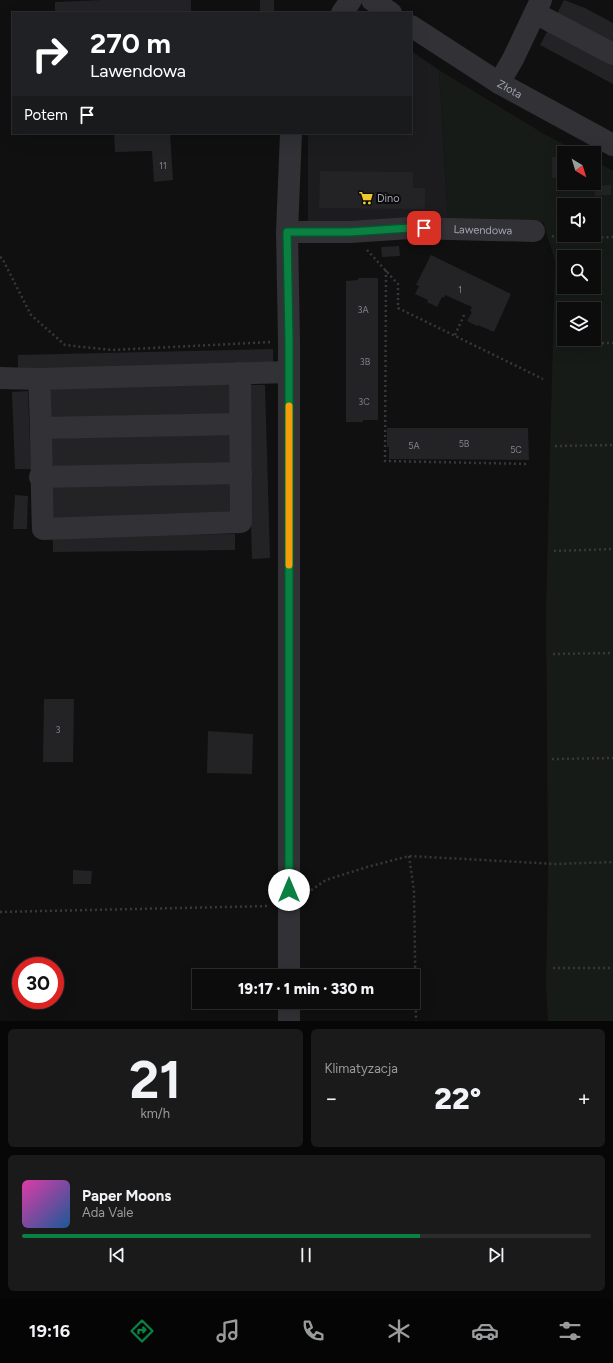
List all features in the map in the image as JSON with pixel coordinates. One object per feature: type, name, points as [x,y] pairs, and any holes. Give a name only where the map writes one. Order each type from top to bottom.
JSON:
[{"type":"street","points":[[343,12],[351,0]]},
{"type":"street","points":[[372,0],[390,12]]},
{"type":"street","points":[[499,83],[513,59],[538,6],[613,54]]},
{"type":"street","name":"Złota","points":[[412,27],[499,83],[613,145]]},
{"type":"street","points":[[289,969],[289,341],[287,232],[291,134]]},
{"type":"street","name":"Lawendowa","points":[[287,232],[350,232],[410,228],[534,231]]},
{"type":"street","points":[[0,378],[39,379],[289,372]]},
{"type":"street","points":[[39,379],[42,428],[40,477],[43,529],[241,522],[240,373]]},
{"type":"street","points":[[42,428],[240,424]]},
{"type":"street","points":[[40,477],[240,473]]},
{"type":"street","points":[[289,1009],[289,1021]]},
{"type":"path","points":[[534,231],[560,239],[613,237]]},
{"type":"path","points":[[350,232],[398,284],[398,308],[543,379]]},
{"type":"path","points":[[0,257],[2,258],[31,315],[65,345],[112,350],[220,346],[289,341]]},
{"type":"path","points":[[386,270],[385,461],[529,464]]},
{"type":"path","points":[[455,335],[465,313]]},
{"type":"path","points":[[601,342],[613,342]]},
{"type":"path","points":[[555,446],[613,445]]},
{"type":"path","points":[[554,551],[613,549]]},
{"type":"path","points":[[553,654],[613,653]]},
{"type":"path","points":[[552,759],[613,758]]},
{"type":"path","points":[[409,856],[414,891],[416,1021]]},
{"type":"path","points":[[0,912],[289,905],[326,880],[409,856],[556,864],[613,862]]},
{"type":"path","points":[[553,968],[613,968]]},
{"type":"shaded area","points":[[412,52],[439,70],[448,223],[308,222],[308,134],[412,134]]},
{"type":"shaded area","points":[[439,70],[544,134],[567,146],[557,146],[557,190],[601,190],[601,164],[613,171],[613,1021],[548,1021],[546,986],[548,870],[546,609],[555,261],[543,222],[448,223]]},
{"type":"building","points":[[102,0],[191,0],[191,12],[55,12],[55,2]]},
{"type":"building","points":[[260,0],[274,0],[274,12],[260,12]]},
{"type":"building","points":[[564,0],[585,8],[613,23],[613,44],[557,14]]},
{"type":"building","points":[[548,30],[613,65],[613,84],[540,45]]},
{"type":"building","points":[[114,134],[170,134],[173,180],[154,182],[152,151],[115,152]]},
{"type":"building","points":[[552,157],[557,157],[557,178],[552,178]]},
{"type":"building","name":"Dino","points":[[320,171],[413,172],[413,188],[425,188],[425,209],[319,208]]},
{"type":"building","points":[[611,185],[611,195],[595,196],[594,190],[601,190],[601,186]]},
{"type":"building","points":[[399,246],[400,256],[382,257],[381,247]]},
{"type":"building","points":[[431,255],[511,294],[494,332],[467,321],[472,312],[470,311],[472,307],[445,295],[444,298],[442,297],[437,307],[427,302],[428,300],[415,294],[419,286],[416,285]]},
{"type":"building","points":[[358,278],[378,278],[378,420],[346,422],[346,281],[358,280]]},
{"type":"building","points":[[273,349],[273,364],[18,370],[18,355]]},
{"type":"building","points":[[230,383],[233,415],[49,420],[49,387]]},
{"type":"building","points":[[247,385],[265,385],[270,558],[252,559]]},
{"type":"building","points":[[28,391],[31,469],[15,469],[12,392]]},
{"type":"building","points":[[387,428],[528,428],[529,460],[389,459],[389,447],[387,447]]},
{"type":"building","points":[[232,434],[235,465],[52,469],[51,437]]},
{"type":"building","points":[[233,483],[234,514],[50,520],[51,487]]},
{"type":"building","points":[[15,495],[28,496],[27,529],[13,529]]},
{"type":"building","points":[[235,534],[235,550],[53,552],[53,536]]},
{"type":"building","points":[[44,699],[74,699],[73,762],[43,762]]},
{"type":"building","points":[[208,731],[253,734],[252,774],[207,773]]},
{"type":"building","points":[[73,870],[92,871],[91,884],[73,884]]},
{"type":"slow traffic","points":[[289,406],[289,565]]},
{"type":"place","name":"Dino","points":[[366,198]]},
{"type":"route","points":[[289,890],[289,341],[287,232],[350,232],[424,228]]}]
